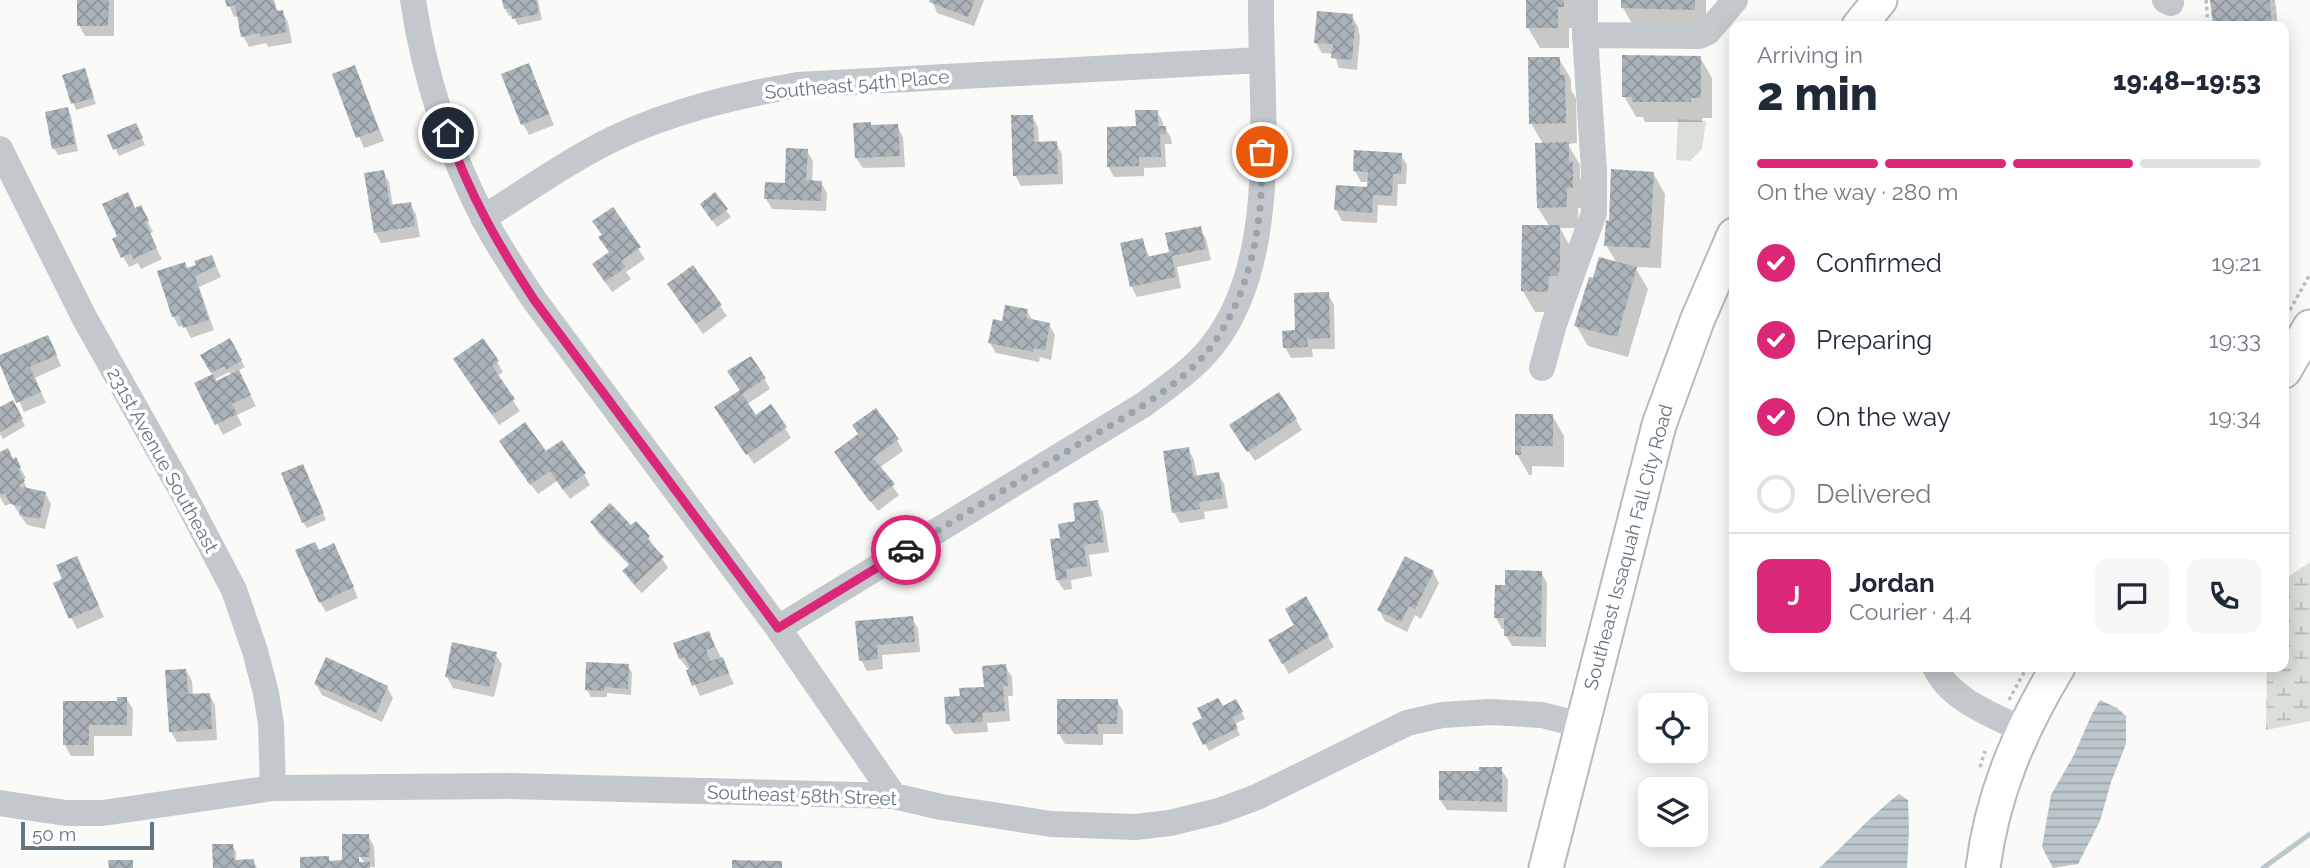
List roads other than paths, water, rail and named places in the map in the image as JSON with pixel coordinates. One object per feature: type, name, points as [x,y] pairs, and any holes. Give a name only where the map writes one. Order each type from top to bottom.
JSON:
[{"type":"main road","points":[[1863,21],[1880,0]]},
{"type":"main road","name":"Southeast Issaquah Fall City Road","points":[[1546,868],[1659,425],[1697,321],[1729,246]]},
{"type":"main road","points":[[2289,355],[2300,319]]},
{"type":"main road","points":[[1989,862],[2005,773],[2054,672]]},
{"type":"street","points":[[413,0],[425,59],[442,114],[455,152],[484,218],[535,301],[778,628],[894,796]]},
{"type":"street","points":[[778,628],[1143,405],[1188,371],[1213,345],[1233,311],[1246,278],[1257,237],[1262,173],[1261,0]]},
{"type":"street","points":[[1542,368],[1554,324],[1594,213],[1585,0]]},
{"type":"street","points":[[1585,35],[1699,36],[1708,32],[1735,0]]},
{"type":"street","name":"Southeast 54th Place","points":[[484,218],[612,140],[655,121],[740,95],[798,85],[1260,60]]},
{"type":"street","name":"231st Avenue Southeast","points":[[0,149],[11,200],[85,319],[178,483],[234,590],[266,693],[271,724],[273,788]]},
{"type":"street","points":[[1938,672],[1945,683],[1974,705],[2024,730]]},
{"type":"street","name":"Southeast 58th Street","points":[[0,803],[66,813],[103,813],[273,788],[509,786],[894,796],[954,809],[1051,824],[1135,827],[1170,823],[1219,811],[1257,797],[1407,723],[1442,715],[1491,712],[1542,715],[1581,725]]},
{"type":"waterway","points":[[2263,868],[2310,834]]}]
